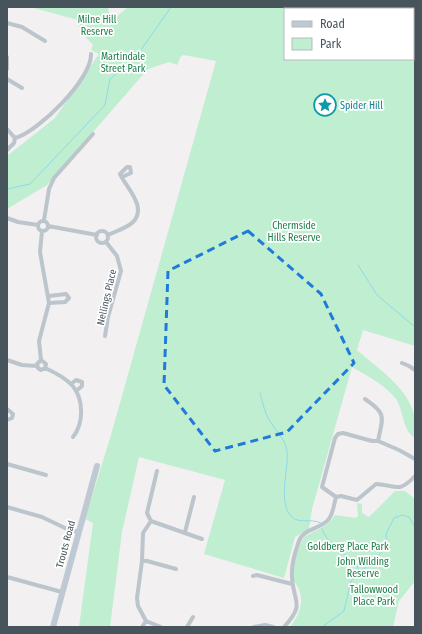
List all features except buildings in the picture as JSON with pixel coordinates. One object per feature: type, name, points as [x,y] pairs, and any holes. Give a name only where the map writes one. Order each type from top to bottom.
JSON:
[{"type":"street","points":[[7,23],[22,27],[45,41]]},
{"type":"street","points":[[15,138],[23,136],[60,107],[89,66],[91,54]]},
{"type":"street","points":[[7,57],[7,69]]},
{"type":"street","points":[[7,79],[22,88]]},
{"type":"street","points":[[7,128],[15,138]]},
{"type":"street","points":[[44,220],[50,189],[54,178],[93,134]]},
{"type":"street","points":[[7,150],[14,143],[15,138]]},
{"type":"street","points":[[106,242],[108,235],[132,223],[136,217],[137,203],[122,177]]},
{"type":"street","points":[[7,218],[18,222],[38,225],[42,231],[40,252],[50,303],[39,341],[41,360]]},
{"type":"street","points":[[38,225],[39,222],[44,220]]},
{"type":"street","points":[[42,231],[47,230],[48,226],[47,222],[44,220]]},
{"type":"street","name":"Nellings Place","points":[[48,226],[97,235],[104,232],[108,235]]},
{"type":"street","name":"Nellings Place","points":[[97,235],[98,241],[101,243],[106,242],[117,256],[121,271],[108,317],[106,336]]},
{"type":"street","points":[[49,296],[64,294],[69,298],[65,302],[50,303]]},
{"type":"street","points":[[7,360],[22,365],[36,366],[39,369],[45,368],[71,384],[80,401],[79,428],[73,437]]},
{"type":"street","points":[[36,366],[37,362],[41,360]]},
{"type":"street","points":[[41,360],[46,363],[45,368]]},
{"type":"street","points":[[402,363],[415,370]]},
{"type":"street","points":[[71,384],[76,380],[82,382],[82,386],[76,391]]},
{"type":"street","points":[[365,399],[380,409],[382,415],[378,441]]},
{"type":"street","points":[[7,409],[13,414],[10,419],[7,420]]},
{"type":"street","points":[[415,459],[378,441],[372,441],[343,433],[337,436],[322,487],[336,497],[341,496],[357,500],[376,484],[402,488],[415,476]]},
{"type":"street","points":[[7,464],[46,475]]},
{"type":"street","name":"Trouts Road","points":[[53,627],[96,466]]},
{"type":"street","points":[[157,471],[147,514],[151,521],[202,539]]},
{"type":"street","points":[[185,532],[194,497]]},
{"type":"street","points":[[284,627],[293,617],[297,608],[297,599],[292,584],[292,568],[300,537],[305,533],[320,527],[330,519],[336,497]]},
{"type":"street","points":[[7,507],[42,517],[60,526],[78,532]]},
{"type":"street","points":[[151,521],[143,533],[142,561],[137,598],[138,606],[146,621],[160,627]]},
{"type":"street","points":[[142,561],[176,569]]},
{"type":"street","points":[[253,576],[257,575],[292,584]]},
{"type":"street","points":[[7,576],[62,592]]},
{"type":"street","points":[[187,627],[193,617]]},
{"type":"street","points":[[142,627],[146,621]]},
{"type":"street","points":[[254,627],[265,625],[273,627]]},
{"type":"highlighted area","points":[[248,231],[321,294],[354,363],[287,432],[215,451],[164,385],[168,271]]},
{"type":"green space","name":"Chermside Hills Reserve","points":[[30,7],[108,7],[109,13],[115,18],[128,7],[415,7],[415,346],[363,330],[357,350],[392,380],[407,398],[415,419],[415,438],[411,435],[405,425],[399,404],[392,394],[376,381],[352,367],[312,509],[309,529],[295,537],[284,578],[204,554],[225,480],[139,457],[122,532],[110,627],[79,627],[93,523],[85,519],[111,435],[216,61],[184,55],[181,56],[177,65],[169,62],[147,70],[47,185],[7,209],[7,156],[55,118],[99,54],[91,50],[93,45],[81,32],[78,20]]},
{"type":"green space","name":"John Wilding Reserve","points":[[395,491],[405,491],[415,499],[415,581],[399,601],[393,627],[290,627],[296,618],[301,603],[300,593],[293,575],[297,553],[304,538],[326,525],[335,515],[356,518],[358,516],[357,503],[362,504],[362,513],[369,517]]},
{"type":"waterway","points":[[7,189],[30,184],[105,105],[110,79],[136,57],[171,7]]},
{"type":"waterway","points":[[358,265],[377,295],[415,327]]},
{"type":"waterway","points":[[260,393],[264,409],[274,428],[283,440],[287,451],[284,495],[288,511],[295,519],[321,523]]},
{"type":"waterway","points":[[322,627],[344,611],[351,581],[387,547],[386,534],[394,518],[402,515],[409,517],[415,527]]},
{"type":"waterway","points":[[322,529],[329,541],[352,561],[361,572]]},
{"type":"place","name":"Spider Hill","points":[[325,105]]},
{"type":"park label","name":"Milne Hill Reserve","points":[[97,24]]},
{"type":"park label","name":"Martindale Street Park","points":[[123,62]]},
{"type":"park label","name":"Goldberg Place Park","points":[[348,546]]},
{"type":"park label","name":"Tallowwood Place Park","points":[[374,594]]}]
